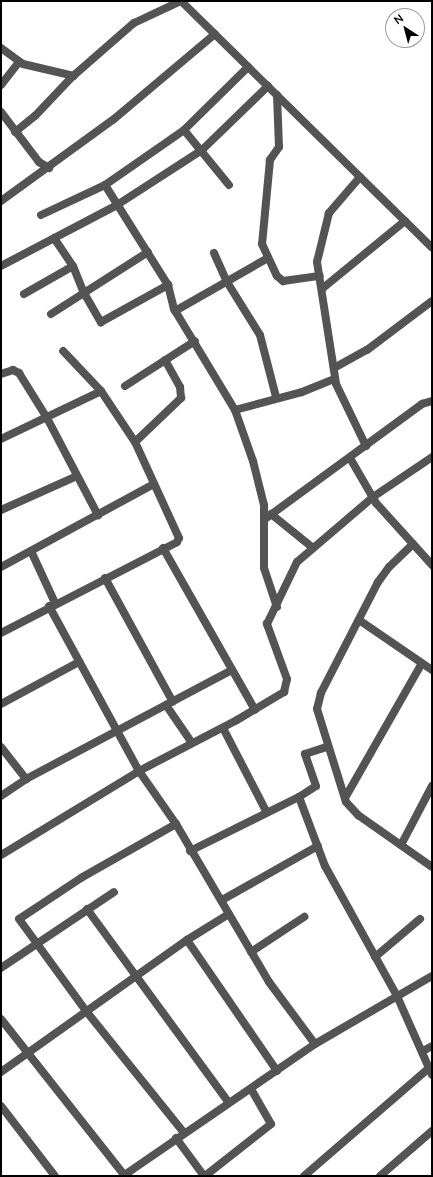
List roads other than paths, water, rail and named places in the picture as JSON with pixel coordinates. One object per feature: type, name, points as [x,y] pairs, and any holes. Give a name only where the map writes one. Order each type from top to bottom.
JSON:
[{"type":"street","points":[[15,132],[35,116],[74,76],[138,20],[181,1],[432,248]]},
{"type":"street","points":[[1,201],[49,168],[114,118],[215,34]]},
{"type":"street","points":[[1,48],[19,62],[74,76]]},
{"type":"street","points":[[1,85],[19,62]]},
{"type":"street","points":[[41,215],[105,185],[184,130],[248,67]]},
{"type":"street","points":[[1,266],[117,205],[202,150],[268,86]]},
{"type":"street","points":[[277,95],[279,147],[270,160],[268,198],[261,241],[277,276],[283,281],[320,276]]},
{"type":"street","points":[[1,112],[39,162],[49,168]]},
{"type":"street","points":[[184,130],[202,150],[228,185]]},
{"type":"street","points":[[360,177],[329,213],[317,259],[335,378],[366,446]]},
{"type":"street","points":[[105,185],[168,285],[175,311],[195,341],[235,410],[254,465],[268,516],[264,568],[275,610]]},
{"type":"street","points":[[322,288],[405,221]]},
{"type":"street","points":[[54,238],[73,266],[84,292],[103,323],[168,285]]},
{"type":"street","points":[[51,314],[148,252]]},
{"type":"street","points":[[214,253],[227,282],[260,335],[276,397]]},
{"type":"street","points":[[175,311],[268,258]]},
{"type":"street","points":[[24,294],[73,266]]},
{"type":"street","points":[[334,368],[367,350],[432,301]]},
{"type":"street","points":[[125,386],[195,341]]},
{"type":"street","points":[[1,633],[52,604],[163,548],[179,538],[134,442],[101,391],[63,351]]},
{"type":"street","points":[[134,442],[181,398],[180,386],[165,360]]},
{"type":"street","points":[[1,374],[13,370],[18,373],[47,418],[98,515]]},
{"type":"street","points":[[235,410],[276,397],[302,392],[335,378]]},
{"type":"street","points":[[1,439],[101,391]]},
{"type":"street","points":[[268,516],[350,458],[422,404],[432,401]]},
{"type":"street","points":[[1,855],[139,770],[223,728],[284,692],[287,684],[268,627],[269,621],[297,562],[372,497],[432,457]]},
{"type":"street","points":[[350,458],[372,497],[432,565]]},
{"type":"street","points":[[1,510],[77,476]]},
{"type":"street","points":[[1,567],[154,484]]},
{"type":"street","points":[[268,516],[313,548]]},
{"type":"street","points":[[413,544],[384,573],[318,701],[318,718],[325,748],[345,798],[358,815],[432,867]]},
{"type":"street","points":[[163,548],[255,710]]},
{"type":"street","points":[[31,551],[52,604],[79,662],[139,770],[176,824],[190,851],[222,900],[269,982],[315,1044]]},
{"type":"street","points":[[105,578],[169,703],[192,743]]},
{"type":"street","points":[[359,620],[432,670]]},
{"type":"street","points":[[1,704],[79,662]]},
{"type":"street","points":[[345,798],[422,664]]},
{"type":"street","points":[[1,796],[26,779],[232,670]]},
{"type":"street","points":[[223,728],[266,811]]},
{"type":"street","points":[[1,747],[26,779]]},
{"type":"street","points":[[190,851],[266,811],[299,797],[316,786],[305,754],[311,750],[325,748]]},
{"type":"street","points":[[401,845],[432,786]]},
{"type":"street","points":[[299,797],[325,866],[397,996],[423,1051],[430,1072],[304,1176]]},
{"type":"street","points":[[176,824],[81,878],[19,919],[86,1011],[184,1133]]},
{"type":"street","points":[[222,900],[318,846]]},
{"type":"street","points":[[1,968],[114,892]]},
{"type":"street","points":[[87,909],[229,1104]]},
{"type":"street","points":[[1,1072],[136,976],[229,914]]},
{"type":"street","points":[[251,952],[304,917]]},
{"type":"street","points":[[375,957],[420,919]]},
{"type":"street","points":[[188,940],[277,1071]]},
{"type":"street","points":[[1,1019],[124,1176],[176,1138],[229,1104],[315,1044],[432,976]]},
{"type":"street","points":[[423,1051],[432,1046]]},
{"type":"street","points":[[176,1138],[204,1176],[271,1124],[251,1089]]},
{"type":"street","points":[[1,1106],[55,1176]]},
{"type":"street","points":[[380,1176],[432,1131]]}]
